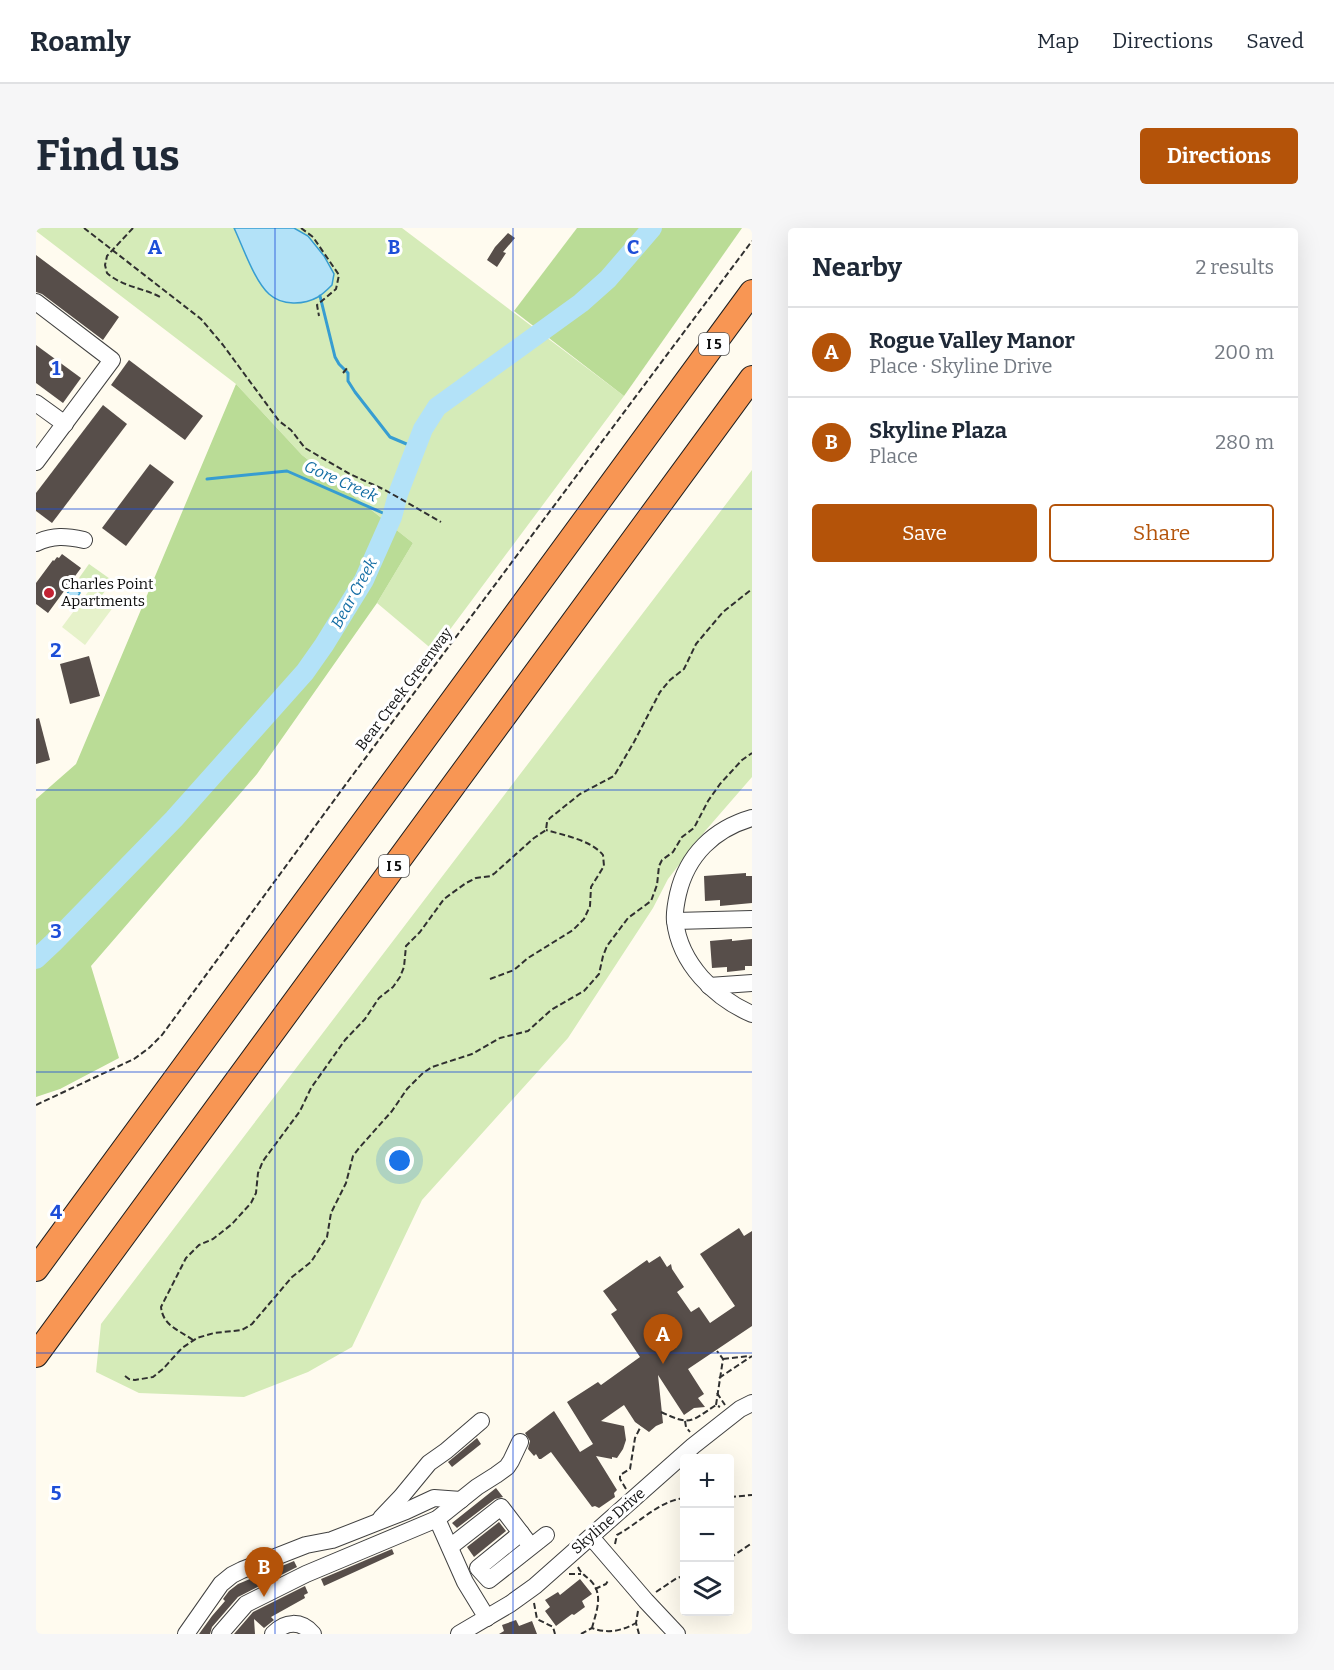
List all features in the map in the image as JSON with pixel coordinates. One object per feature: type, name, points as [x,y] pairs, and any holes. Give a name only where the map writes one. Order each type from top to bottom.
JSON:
[{"type":"highway","points":[[676,395],[752,274]]},
{"type":"highway","name":"I 5","points":[[36,1269],[752,292]]},
{"type":"highway","name":"I 5","points":[[36,1354],[752,378]]},
{"type":"street","points":[[36,302],[112,360],[36,462]]},
{"type":"street","points":[[36,403],[64,424]]},
{"type":"street","points":[[36,543],[66,536],[84,540]]},
{"type":"street","points":[[752,818],[727,828],[709,840],[695,855],[680,887],[675,921],[679,937],[690,961],[709,986],[723,998],[752,1014]]},
{"type":"street","points":[[675,921],[752,919]]},
{"type":"street","points":[[709,986],[752,983]]},
{"type":"street","name":"Skyline Drive","points":[[459,1634],[535,1587],[693,1446],[740,1409],[752,1403]]},
{"type":"street","points":[[379,1521],[429,1463],[481,1421]]},
{"type":"street","points":[[219,1634],[246,1604],[306,1574],[437,1519],[477,1487],[507,1467],[520,1442]]},
{"type":"street","points":[[186,1634],[221,1584],[232,1575],[306,1545],[332,1540],[434,1498],[461,1500]]},
{"type":"street","points":[[450,1546],[501,1507],[532,1547]]},
{"type":"street","points":[[437,1519],[465,1582],[487,1617]]},
{"type":"street","points":[[521,1533],[478,1568],[489,1580],[546,1535]]},
{"type":"street","points":[[591,1537],[678,1634]]},
{"type":"street","points":[[273,1634],[286,1624],[294,1623],[309,1629],[313,1634]]},
{"type":"path","points":[[84,228],[201,319],[279,421],[291,430],[305,448],[441,522]]},
{"type":"path","points":[[133,228],[107,256],[105,265],[107,273],[121,282],[153,292],[162,298]]},
{"type":"path","points":[[301,228],[313,237],[339,275],[336,289],[317,305],[319,316]]},
{"type":"path","name":"Bear Creek Greenway","points":[[36,1105],[134,1059],[162,1035],[349,780],[752,241]]},
{"type":"path","points":[[343,373],[348,367]]},
{"type":"path","points":[[546,830],[550,819],[580,794],[614,776],[660,692],[684,669],[696,645],[723,612],[752,589]]},
{"type":"path","points":[[125,1376],[135,1380],[153,1377],[159,1374],[182,1348],[193,1340],[214,1333],[237,1331],[252,1324],[292,1277],[309,1265],[327,1237],[331,1212],[346,1183],[353,1156],[392,1111],[407,1089],[423,1073],[443,1063],[472,1054],[500,1038],[528,1031],[551,1010],[584,991],[599,974],[607,946],[628,918],[651,901],[662,861],[673,852],[682,837],[694,828],[720,784],[742,760],[752,753]]},
{"type":"path","points":[[193,1340],[172,1328],[161,1311],[186,1258],[198,1245],[213,1239],[226,1229],[251,1203],[256,1193],[258,1173],[263,1161],[300,1111],[310,1088],[345,1040],[365,1019],[379,998],[393,987],[404,967],[406,946],[420,932],[444,899],[476,878],[491,876],[546,830],[566,835],[593,847],[603,855],[604,866],[591,887],[587,915],[573,930],[528,958],[514,970],[490,979]]},
{"type":"path","points":[[716,1406],[723,1359],[717,1351]]},
{"type":"path","points":[[723,1359],[752,1356]]},
{"type":"path","points":[[719,1378],[752,1356]]},
{"type":"path","points":[[661,1412],[691,1421],[716,1406],[728,1408],[717,1393]]},
{"type":"path","points":[[685,1421],[686,1427],[692,1434]]},
{"type":"path","points":[[628,1491],[620,1475],[630,1469],[635,1438],[641,1426]]},
{"type":"path","points":[[734,1497],[752,1495]]},
{"type":"path","points":[[615,1549],[617,1535],[657,1508],[680,1498]]},
{"type":"path","points":[[734,1555],[752,1543]]},
{"type":"path","points":[[576,1565],[581,1574],[596,1589],[599,1604],[592,1628]]},
{"type":"path","points":[[568,1574],[581,1574]]},
{"type":"path","points":[[596,1589],[606,1584],[610,1576]]},
{"type":"path","points":[[654,1593],[680,1577]]},
{"type":"path","points":[[534,1600],[537,1619],[553,1628],[555,1634]]},
{"type":"path","points":[[639,1608],[636,1623],[639,1634]]},
{"type":"path","points":[[581,1634],[592,1628],[606,1632],[628,1628],[636,1623]]},
{"type":"green space","points":[[36,228],[402,228],[624,396],[434,651],[377,603],[413,543],[302,455],[236,384],[36,231]]},
{"type":"green space","points":[[577,228],[742,228],[624,396],[514,311]]},
{"type":"green space","points":[[236,384],[302,455],[413,543],[377,603],[257,774],[91,966],[119,1058],[60,1089],[36,1097],[36,799],[76,764]]},
{"type":"green space","points":[[752,470],[752,777],[706,830],[668,879],[653,908],[568,1038],[422,1200],[352,1347],[308,1372],[244,1397],[139,1393],[96,1372],[101,1324]]},
{"type":"green space","points":[[89,564],[113,581],[102,595],[79,578]]},
{"type":"green space","points":[[91,588],[114,606],[85,645],[62,627]]},
{"type":"water","points":[[234,228],[294,228],[308,236],[324,256],[334,274],[332,285],[318,297],[306,302],[293,303],[274,298],[258,280]]},
{"type":"water","points":[[72,587],[80,593],[72,605],[63,599]]},
{"type":"building","points":[[508,233],[515,238],[503,252],[506,253],[497,267],[487,260]]},
{"type":"building","points":[[36,255],[119,317],[103,340],[42,294],[36,292]]},
{"type":"building","points":[[36,345],[81,378],[63,403],[36,383]]},
{"type":"building","points":[[129,360],[203,416],[185,440],[111,385]]},
{"type":"building","points":[[103,405],[127,424],[52,523],[36,511],[36,493]]},
{"type":"building","points":[[150,464],[174,482],[126,546],[102,528]]},
{"type":"building","name":"Charles Point Apartments","points":[[62,554],[81,568],[48,613],[36,604],[36,583],[53,560]]},
{"type":"building","points":[[89,656],[100,696],[70,704],[60,664]]},
{"type":"building","points":[[39,718],[50,760],[36,764],[36,719]]},
{"type":"building","points":[[746,873],[746,876],[752,876],[752,903],[720,906],[720,900],[705,901],[704,876]]},
{"type":"building","points":[[732,939],[732,941],[752,939],[752,966],[745,966],[745,970],[727,972],[727,967],[712,968],[710,941]]},
{"type":"building","points":[[739,1228],[744,1236],[752,1231],[752,1326],[688,1369],[704,1394],[698,1398],[705,1407],[694,1408],[684,1415],[658,1375],[663,1423],[649,1432],[635,1422],[624,1405],[601,1421],[624,1426],[626,1440],[617,1458],[596,1456],[617,1490],[614,1493],[615,1497],[599,1508],[592,1507],[551,1452],[541,1459],[536,1454],[534,1456],[528,1449],[530,1441],[525,1433],[554,1411],[580,1452],[593,1444],[567,1402],[598,1382],[601,1385],[640,1357],[611,1314],[617,1310],[603,1291],[647,1260],[649,1263],[660,1256],[667,1267],[671,1264],[684,1287],[677,1292],[691,1312],[699,1307],[710,1323],[735,1306],[700,1254]]},
{"type":"building","points":[[477,1438],[481,1444],[452,1467],[448,1462]]},
{"type":"building","points":[[496,1488],[503,1497],[495,1499],[457,1528],[452,1523]]},
{"type":"building","points":[[499,1522],[506,1531],[474,1557],[467,1547]]},
{"type":"building","points":[[392,1549],[394,1554],[324,1586],[321,1579]]},
{"type":"building","points":[[294,1561],[297,1567],[238,1597],[212,1627],[210,1634],[199,1634],[225,1601],[223,1599],[229,1591],[238,1584]]},
{"type":"building","points":[[580,1579],[592,1594],[582,1601],[585,1607],[556,1626],[545,1611],[550,1607],[545,1600],[558,1592],[560,1595]]},
{"type":"building","points":[[305,1586],[308,1593],[304,1595],[305,1598],[271,1617],[274,1620],[264,1628],[254,1619],[255,1634],[234,1634],[253,1612]]},
{"type":"building","points":[[516,1620],[519,1626],[532,1621],[537,1634],[499,1634],[504,1631],[502,1625]]},
{"type":"waterway","name":"Bear Creek","points":[[36,959],[174,819],[305,672],[364,580],[392,517],[398,494],[423,429],[437,407],[581,303],[608,279],[652,228]]},
{"type":"waterway","points":[[320,296],[335,357],[348,373],[348,381],[390,437],[416,448]]},
{"type":"waterway","name":"Gore Creek","points":[[207,479],[287,471],[392,517]]},
{"type":"place","name":"Charles Point Apartments","points":[[49,593]]},
{"type":"place","name":"Rogue Valley Manor","points":[[663,1364]]},
{"type":"place","name":"Skyline Plaza","points":[[264,1597]]}]
